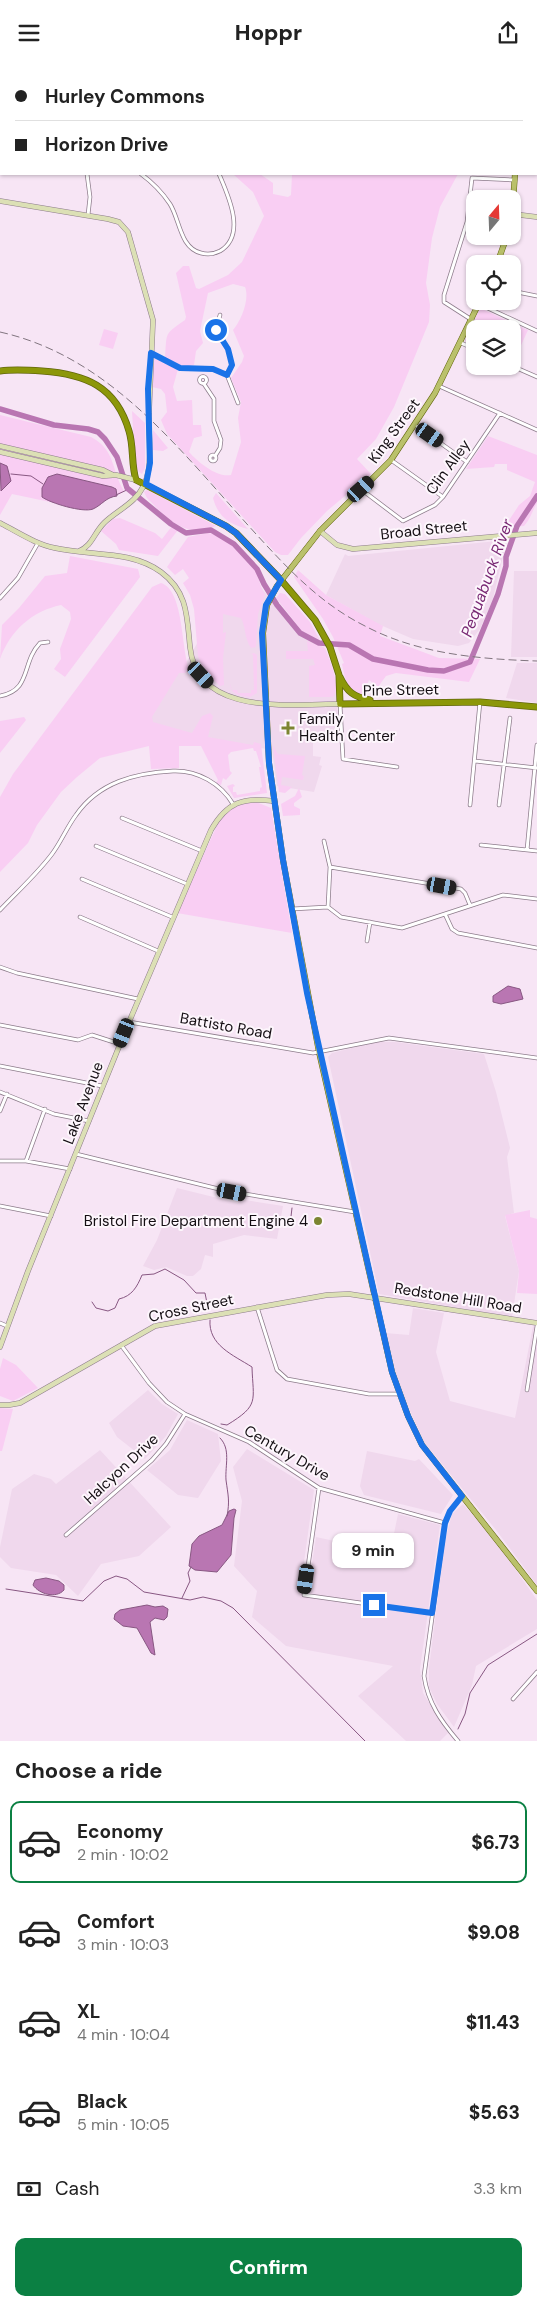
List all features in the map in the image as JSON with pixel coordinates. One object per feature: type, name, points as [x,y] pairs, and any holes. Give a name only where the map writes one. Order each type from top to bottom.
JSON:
[{"type":"highway","points":[[0,371],[25,370],[72,374],[90,380],[106,391],[118,407],[130,432],[133,472],[136,480],[231,530],[281,580],[322,631],[336,662],[339,675],[340,704]]},
{"type":"highway","points":[[339,675],[345,687],[355,697],[382,703]]},
{"type":"highway","name":"Pine Street","points":[[340,704],[480,702],[537,707]]},
{"type":"main road","points":[[514,175],[514,190]]},
{"type":"main road","points":[[0,201],[88,215],[119,222],[128,232],[152,315],[149,413],[150,463],[146,484],[134,499],[105,522],[96,532],[92,543],[77,551]]},
{"type":"main road","points":[[521,216],[537,217]]},
{"type":"main road","name":"King Street","points":[[472,320],[477,310]]},
{"type":"main road","name":"King Street","points":[[265,704],[262,633],[268,600],[281,580],[320,531],[391,460],[439,386],[466,333]]},
{"type":"main road","points":[[0,446],[103,469],[114,475]]},
{"type":"main road","points":[[0,452],[103,476],[114,475],[136,480]]},
{"type":"main road","name":"Pine Street","points":[[0,523],[38,543],[56,548],[142,561],[162,573],[182,596],[186,608],[192,659],[201,675],[209,684],[227,696],[245,702],[265,704],[340,704]]},
{"type":"main road","name":"Broad Street","points":[[320,531],[337,545],[353,549],[537,533]]},
{"type":"main road","points":[[92,543],[102,554]]},
{"type":"main road","points":[[265,704],[274,801],[319,1052],[384,1344],[399,1394],[422,1445],[505,1547],[537,1591]]},
{"type":"main road","points":[[233,804],[249,800],[274,801]]},
{"type":"main road","name":"Lake Avenue","points":[[0,1347],[102,1086],[172,917],[217,820],[233,804]]},
{"type":"main road","name":"Cross Street","points":[[0,1405],[21,1402],[154,1326],[342,1294],[375,1298]]},
{"type":"main road","name":"Redstone Hill Road","points":[[375,1298],[537,1325]]},
{"type":"street","points":[[87,175],[90,197],[88,215]]},
{"type":"street","points":[[141,175],[162,193],[169,203],[176,214],[187,245],[193,250],[210,254],[223,249],[228,244],[233,228],[228,195],[219,175]]},
{"type":"street","points":[[472,320],[449,307],[444,301],[444,295],[467,221],[472,178],[514,181]]},
{"type":"street","points":[[521,293],[537,296]]},
{"type":"street","points":[[494,310],[537,331]]},
{"type":"street","points":[[220,315],[216,330],[228,349],[232,365],[227,375]]},
{"type":"street","points":[[461,343],[466,345]]},
{"type":"street","points":[[151,353],[180,368],[213,369],[227,375],[238,403]]},
{"type":"street","points":[[201,369],[202,377],[200,381],[204,383],[214,399],[214,421],[221,440],[220,448],[215,455]]},
{"type":"street","points":[[521,370],[537,377]]},
{"type":"street","points":[[439,386],[537,430]]},
{"type":"street","name":"Clin Alley","points":[[361,489],[404,521],[435,505],[443,497],[500,413]]},
{"type":"street","points":[[415,425],[467,462]]},
{"type":"street","points":[[391,460],[443,497]]},
{"type":"street","points":[[0,598],[18,578],[38,543]]},
{"type":"street","points":[[0,696],[11,694],[19,688],[32,653],[40,643],[48,642]]},
{"type":"street","points":[[470,805],[480,702]]},
{"type":"street","points":[[340,704],[343,759],[397,767]]},
{"type":"street","points":[[499,805],[510,719]]},
{"type":"street","points":[[527,850],[537,745]]},
{"type":"street","points":[[475,761],[536,767]]},
{"type":"street","points":[[0,910],[52,853],[83,805],[104,788],[118,781],[148,773],[188,771],[221,788],[233,804]]},
{"type":"street","points":[[122,818],[202,851]]},
{"type":"street","points":[[324,841],[330,867],[328,907]]},
{"type":"street","points":[[481,845],[537,851]]},
{"type":"street","points":[[96,846],[187,884]]},
{"type":"street","points":[[330,867],[460,889],[465,893],[470,905]]},
{"type":"street","points":[[82,879],[172,917]]},
{"type":"street","points":[[292,909],[328,907],[341,917],[402,927],[503,895],[537,899]]},
{"type":"street","points":[[445,914],[452,929],[465,935],[537,948]]},
{"type":"street","points":[[80,917],[158,951]]},
{"type":"street","points":[[367,941],[370,922]]},
{"type":"street","points":[[0,967],[10,971],[138,999]]},
{"type":"street","name":"Battisto Road","points":[[129,1021],[313,1053],[389,1038],[537,1058]]},
{"type":"street","points":[[0,1025],[78,1040],[92,1035],[120,1043]]},
{"type":"street","points":[[0,1065],[102,1086]]},
{"type":"street","points":[[0,1092],[54,1114],[89,1121]]},
{"type":"street","points":[[0,1111],[6,1094]]},
{"type":"street","points":[[26,1161],[45,1109]]},
{"type":"street","points":[[76,1154],[226,1191],[356,1213]]},
{"type":"street","points":[[0,1161],[26,1161],[70,1169]]},
{"type":"street","points":[[0,1206],[51,1216]]},
{"type":"street","points":[[257,1307],[277,1370],[286,1378],[369,1394],[399,1394]]},
{"type":"street","points":[[0,1323],[7,1326]]},
{"type":"street","points":[[527,1390],[537,1325]]},
{"type":"street","name":"Century Drive","points":[[120,1344],[167,1402],[185,1414],[248,1442],[320,1488],[445,1523]]},
{"type":"street","name":"Halcyon Drive","points":[[66,1535],[152,1460],[166,1444],[185,1414]]},
{"type":"street","points":[[320,1488],[304,1595],[432,1613]]},
{"type":"street","points":[[458,1741],[432,1705],[426,1691],[425,1664],[445,1523],[450,1511],[462,1496]]},
{"type":"street","points":[[513,1699],[537,1672]]},
{"type":"shaded area","points":[[234,175],[261,175],[273,183],[273,194],[288,197],[291,195],[292,175],[457,175],[440,207],[432,238],[426,283],[430,305],[429,322],[394,407],[376,439],[357,459],[371,474],[327,511],[301,538],[288,555],[281,555],[275,552],[167,434],[161,420],[167,412],[165,394],[161,389],[152,387],[153,358],[178,369],[173,387],[177,401],[192,400],[193,425],[201,425],[202,436],[194,438],[189,452],[214,472],[231,475],[241,442],[238,418],[241,402],[231,378],[244,356],[233,330],[244,310],[245,287],[233,284],[208,293],[200,331],[203,343],[196,351],[194,365],[185,367],[165,358],[166,343],[170,331],[185,320],[186,317],[176,273],[183,266],[189,266],[196,288],[199,289],[228,275],[242,262],[264,216],[253,192]]},
{"type":"shaded area","points":[[479,310],[484,310],[506,320],[475,320]]},
{"type":"shaded area","points":[[521,327],[528,330],[521,345]]},
{"type":"shaded area","points":[[104,329],[118,333],[113,349],[99,345]]},
{"type":"shaded area","points":[[132,411],[145,423],[145,468],[142,474],[135,465]]},
{"type":"shaded area","points":[[0,415],[91,437],[99,442],[109,454],[124,491],[118,495],[106,498],[94,508],[88,510],[12,494],[0,515]]},
{"type":"shaded area","points":[[153,430],[168,448],[163,451],[153,450]]},
{"type":"shaded area","points":[[488,436],[537,455],[537,503],[524,526],[504,528],[519,505],[530,496],[535,482],[507,470],[507,464],[466,469]]},
{"type":"shaded area","points":[[0,463],[7,466],[11,481],[1,491]]},
{"type":"shaded area","points":[[57,474],[112,487],[116,489],[117,496],[88,510],[75,509],[52,502],[42,497],[42,488],[48,477]]},
{"type":"shaded area","points":[[147,490],[216,526],[195,530],[177,525],[169,520],[147,498],[144,492]]},
{"type":"shaded area","points":[[216,493],[248,529],[235,525],[221,515],[213,498]]},
{"type":"shaded area","points":[[120,518],[155,533],[162,539],[172,526],[178,530],[158,556],[119,550],[116,544],[101,531],[113,519]]},
{"type":"shaded area","points":[[208,533],[215,534],[228,541],[240,552],[256,572],[265,594],[258,614],[256,647],[251,648],[241,618],[223,614],[223,633],[226,632],[223,658],[224,685],[220,686],[204,671],[198,656],[194,609],[190,595],[183,583],[189,578],[183,569],[175,575],[167,567],[188,537]]},
{"type":"shaded area","points":[[507,540],[492,602],[480,629],[469,643],[458,646],[413,639],[378,624],[326,595],[345,554],[348,556]]},
{"type":"shaded area","points":[[70,556],[138,569],[140,577],[65,677],[54,669],[61,659],[60,649],[71,619],[70,612],[61,605],[41,612],[23,624],[4,649],[0,659],[2,625],[19,608],[45,576],[67,573]]},
{"type":"shaded area","points":[[298,570],[326,595],[383,626],[380,636],[439,658],[480,659],[469,682],[396,673],[386,676],[378,687],[369,680],[363,695],[353,691],[346,679],[342,664],[344,663],[333,637],[294,577]]},
{"type":"shaded area","points":[[514,571],[537,571],[537,657],[511,657]]},
{"type":"shaded area","points":[[161,583],[174,596],[178,608],[189,668],[185,673],[179,673],[152,717],[153,722],[192,733],[202,716],[210,713],[213,716],[208,737],[253,745],[254,742],[261,744],[267,793],[234,798],[227,786],[233,784],[235,786],[233,787],[233,792],[236,792],[237,795],[260,791],[262,787],[259,767],[261,767],[256,751],[253,748],[231,752],[228,755],[230,771],[232,773],[226,780],[223,778],[221,785],[216,783],[218,780],[201,746],[179,746],[179,768],[151,769],[149,746],[100,758],[61,792],[37,825],[28,843],[0,872],[0,797],[13,774],[152,587]]},
{"type":"shaded area","points":[[259,585],[299,635],[325,648],[332,667],[339,731],[316,734],[316,738],[313,738],[313,756],[321,757],[319,765],[322,766],[314,792],[277,786],[272,750],[192,736],[147,722],[176,670],[183,668],[199,640],[208,605]]},
{"type":"shaded area","points":[[280,593],[285,594],[310,622],[320,640],[302,631],[276,598]]},
{"type":"shaded area","points":[[307,641],[325,648],[335,680],[336,687],[333,697],[309,697],[309,666],[315,665],[313,659],[286,659],[286,651],[308,651]]},
{"type":"shaded area","points":[[251,654],[257,655],[257,693],[250,697],[234,693],[232,691],[230,684],[232,690],[237,690],[238,693],[251,693],[251,690],[254,690],[253,655]]},
{"type":"shaded area","points":[[517,663],[537,663],[537,703],[506,698]]},
{"type":"shaded area","points":[[24,717],[26,720],[0,753],[0,721]]},
{"type":"shaded area","points":[[273,746],[278,754],[305,756],[303,780],[282,777],[281,785],[292,787],[285,793],[279,792]]},
{"type":"shaded area","points":[[299,788],[302,797],[294,803],[294,806],[300,809],[300,815],[283,816],[281,804],[295,796]]},
{"type":"shaded area","points":[[256,802],[271,808],[292,933],[177,913],[220,819],[236,807]]},
{"type":"shaded area","points":[[508,986],[520,989],[523,999],[501,1004],[493,1002],[493,996]]},
{"type":"shaded area","points":[[375,1042],[395,1042],[484,1054],[510,1148],[507,1157],[514,1213],[505,1216],[519,1271],[512,1317],[379,1294],[328,1057],[332,1053]]},
{"type":"shaded area","points":[[177,1188],[238,1203],[239,1199],[283,1206],[277,1239],[244,1235],[213,1244],[213,1257],[205,1255],[201,1269],[193,1276],[187,1276],[166,1267],[154,1270],[143,1266],[157,1240]]},
{"type":"shaded area","points":[[530,1210],[530,1217],[537,1219],[537,1294],[517,1293],[519,1271],[505,1215]]},
{"type":"shaded area","points":[[413,1308],[444,1313],[436,1352],[450,1401],[515,1418],[533,1326],[537,1327],[537,1585],[496,1530],[424,1442],[405,1400],[391,1359],[385,1333],[409,1335]]},
{"type":"shaded area","points":[[3,1358],[16,1365],[38,1388],[13,1401],[0,1396],[0,1369]]},
{"type":"shaded area","points":[[148,1390],[162,1404],[178,1414],[166,1436],[145,1459],[117,1437],[109,1423]]},
{"type":"shaded area","points":[[0,1408],[13,1409],[2,1451],[0,1451]]},
{"type":"shaded area","points":[[187,1420],[218,1434],[221,1461],[198,1498],[178,1495],[147,1470],[170,1450]]},
{"type":"shaded area","points":[[247,1449],[314,1490],[300,1591],[308,1591],[316,1537],[390,1553],[398,1514],[440,1525],[420,1669],[423,1693],[448,1733],[440,1741],[406,1741],[358,1696],[393,1666],[286,1646],[252,1617],[257,1591],[234,1566],[242,1501],[233,1467]]},
{"type":"shaded area","points":[[100,1450],[171,1527],[139,1556],[101,1564],[78,1596],[56,1575],[11,1568],[0,1557],[0,1547],[12,1489],[34,1474],[51,1479],[56,1484]]},
{"type":"shaded area","points":[[367,1451],[415,1461],[419,1459],[453,1495],[441,1514],[364,1495],[360,1486]]},
{"type":"shaded area","points":[[463,1504],[494,1539],[537,1600],[537,1629],[476,1666],[472,1685],[454,1727],[437,1704],[429,1687],[429,1668],[445,1541],[452,1514]]},
{"type":"shaded area","points":[[236,1510],[231,1555],[217,1572],[195,1570],[189,1566],[192,1544],[199,1536],[222,1525],[229,1511]]},
{"type":"shaded area","points":[[46,1578],[59,1581],[64,1585],[64,1590],[61,1593],[52,1595],[39,1591],[33,1585],[35,1580]]},
{"type":"shaded area","points":[[147,1605],[163,1606],[168,1609],[167,1617],[164,1620],[155,1618],[150,1622],[155,1655],[151,1653],[137,1628],[123,1626],[114,1619],[115,1614],[120,1610]]},
{"type":"waterway","name":"Pequabuck River","points":[[0,409],[54,425],[98,432],[117,457],[127,488],[171,524],[186,533],[211,530],[234,544],[257,569],[277,605],[300,633],[319,643],[349,645],[373,659],[428,670],[444,671],[470,662],[498,594],[506,566],[506,557],[517,526],[537,496]]},
{"type":"waterway","points":[[11,474],[31,476],[43,484]]},
{"type":"waterway","points":[[116,495],[129,489]]},
{"type":"waterway","points":[[290,1225],[292,1208]]},
{"type":"waterway","points":[[92,1302],[96,1308],[108,1311],[115,1308],[119,1299],[127,1296],[134,1290],[142,1275],[154,1274],[165,1269],[184,1280],[196,1293],[205,1293],[208,1308]]},
{"type":"waterway","points":[[210,1320],[210,1329],[217,1343],[252,1367],[253,1395],[250,1407],[227,1425],[221,1424]]},
{"type":"waterway","points":[[220,1438],[226,1452],[226,1480],[229,1502],[227,1516]]},
{"type":"waterway","points":[[182,1598],[190,1581],[188,1573],[191,1567]]},
{"type":"waterway","points":[[6,1589],[83,1601],[104,1581],[116,1576],[127,1579],[144,1592],[190,1600],[203,1597],[221,1601],[233,1608],[365,1741]]},
{"type":"waterway","points":[[458,1729],[465,1714],[470,1693],[488,1665],[537,1634]]},
{"type":"railway","points":[[0,332],[40,345],[77,363],[111,386],[172,441],[293,573],[320,597],[349,617],[385,635],[427,649],[493,659],[537,661]]},
{"type":"place","name":"Family Health Center","points":[[288,728]]},
{"type":"place","name":"Bristol Fire Department Engine 4","points":[[318,1221]]},
{"type":"route","points":[[216,330],[218,336],[228,349],[232,365],[227,375],[213,369],[180,368],[151,353],[148,389],[150,463],[146,484],[236,533],[281,580],[266,605],[262,633],[267,735],[269,763],[283,860],[307,993],[384,1344],[392,1372],[408,1416],[422,1445],[462,1496],[450,1511],[445,1523],[432,1613],[374,1605]]}]
